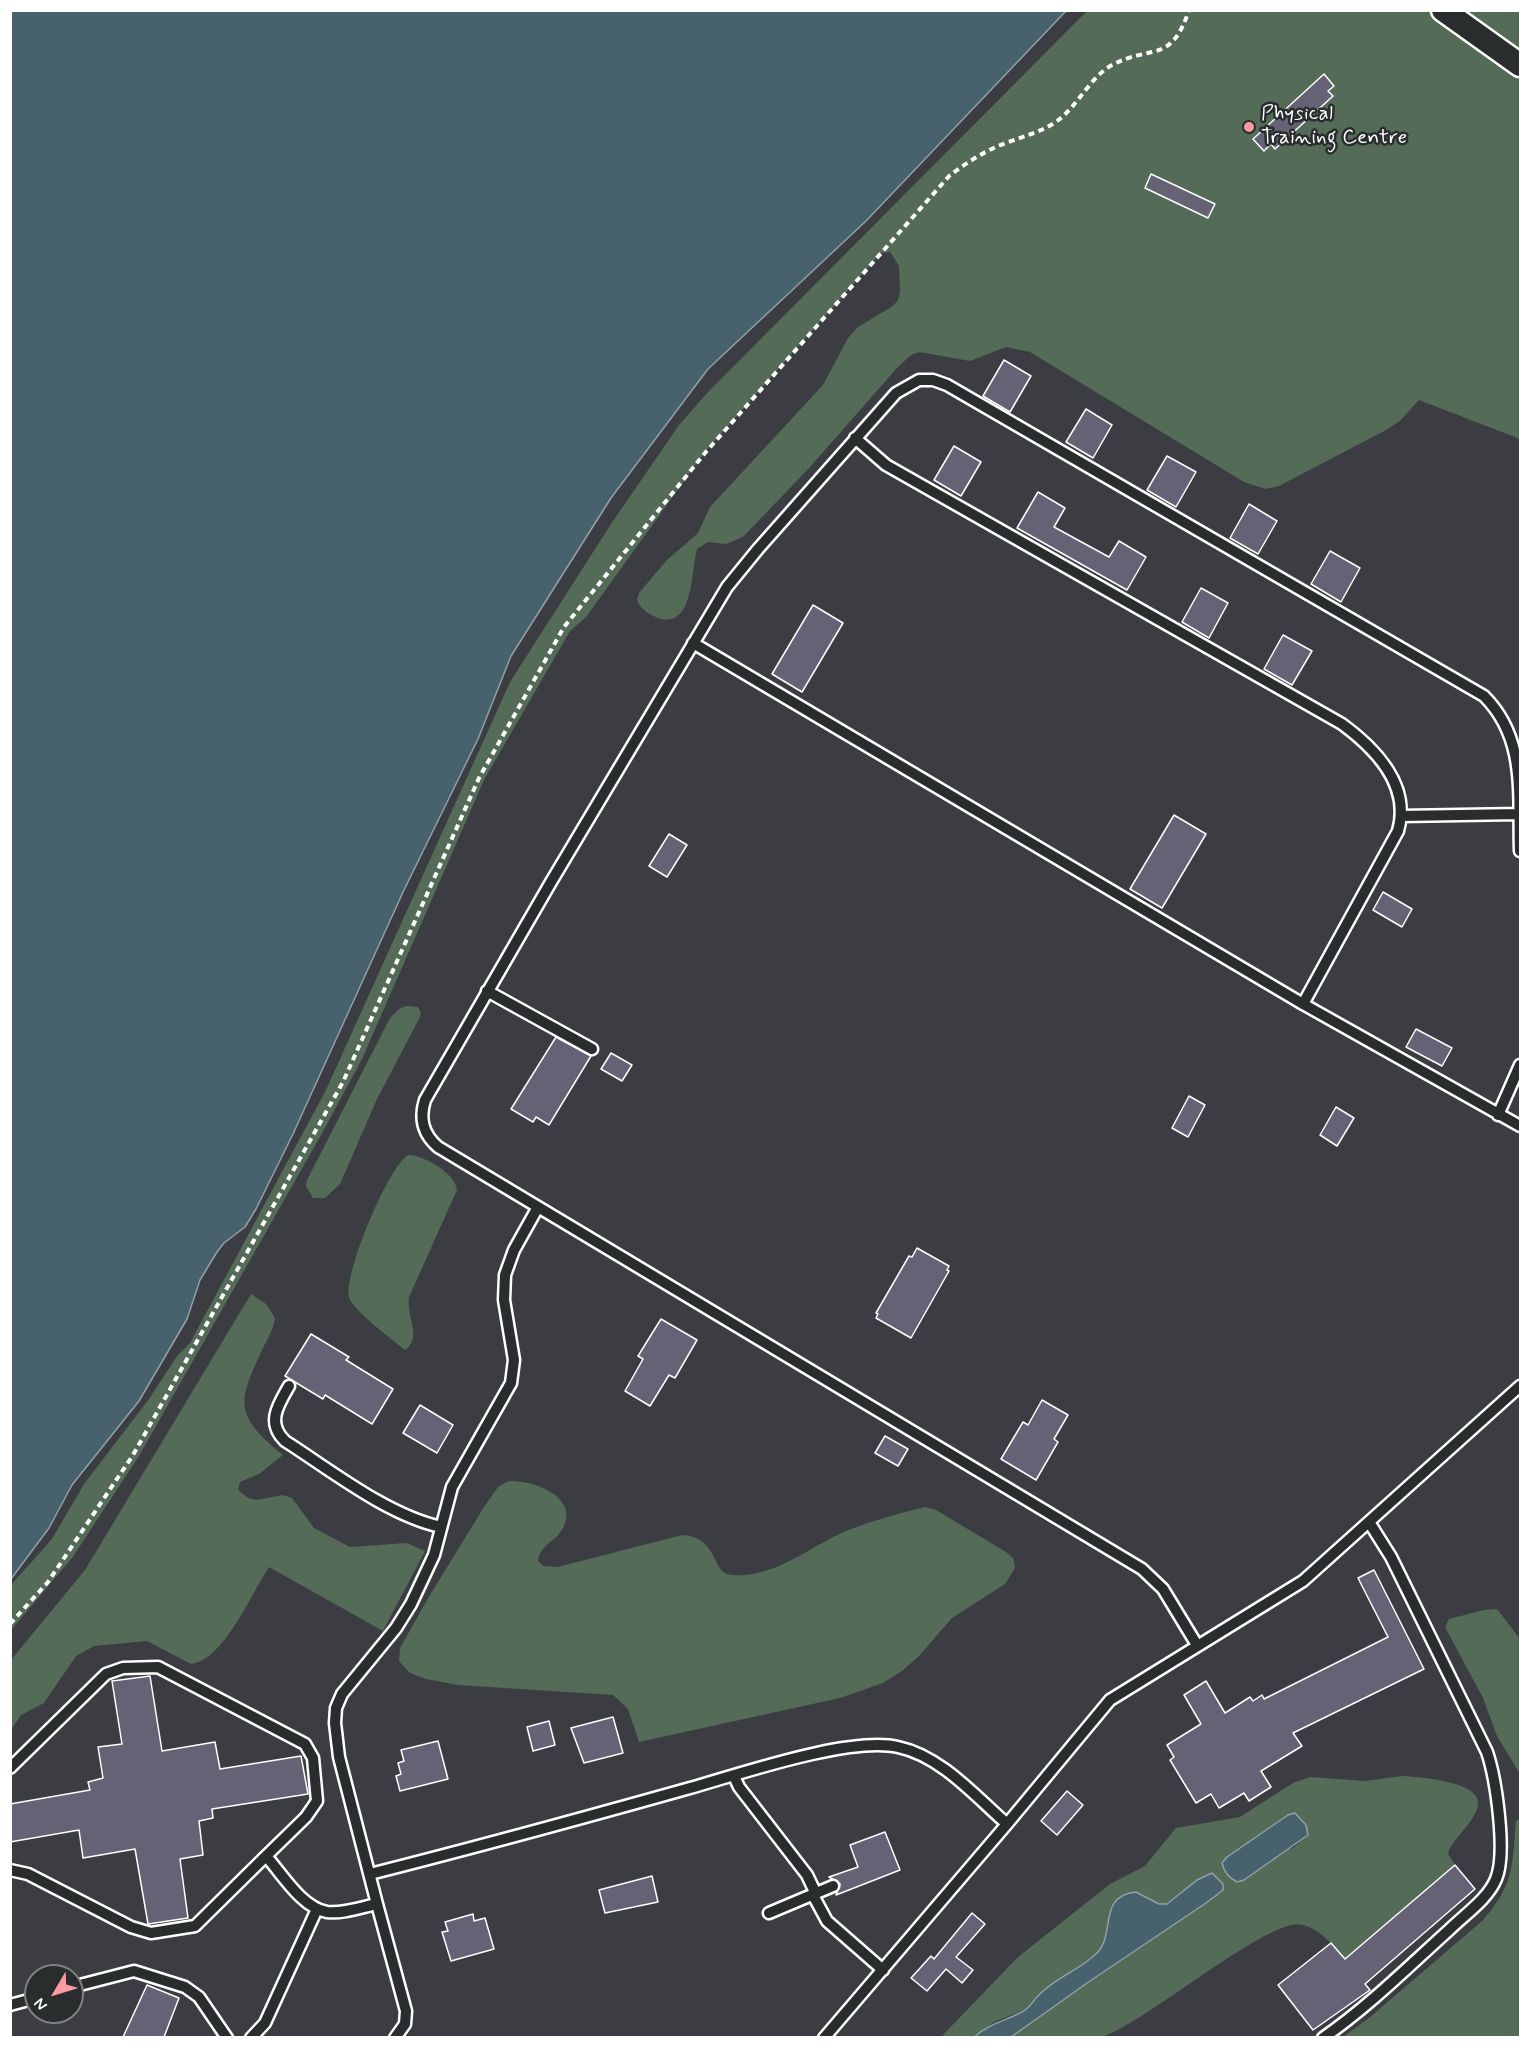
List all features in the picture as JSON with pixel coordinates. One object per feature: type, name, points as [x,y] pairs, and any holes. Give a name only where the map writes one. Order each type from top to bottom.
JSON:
[{"type":"street","points":[[1443,10],[1521,65]]},
{"type":"lane","points":[[1197,1645],[1163,1589],[1142,1569],[438,1147],[425,1133],[422,1123],[422,1111],[428,1094],[693,643],[741,568],[889,400],[912,383],[926,380],[947,385],[1478,692],[1494,708],[1512,738],[1517,760],[1521,851]]},
{"type":"lane","points":[[855,438],[886,465],[1342,724],[1367,744],[1391,774],[1400,799],[1401,816],[1392,842],[1303,1004]]},
{"type":"lane","points":[[693,643],[1303,1004],[1521,1126]]},
{"type":"lane","points":[[1401,816],[1519,814]]},
{"type":"lane","points":[[487,991],[592,1048]]},
{"type":"lane","points":[[1498,1115],[1521,1065]]},
{"type":"lane","points":[[395,2037],[405,2024],[406,2011],[338,1750],[336,1708],[342,1694],[406,1613],[431,1563],[452,1487],[511,1383],[514,1360],[504,1300],[505,1275],[513,1250],[538,1207]]},
{"type":"lane","points":[[289,1386],[277,1408],[274,1420],[276,1430],[285,1441],[390,1507],[410,1517],[441,1527]]},
{"type":"lane","points":[[824,2037],[1110,1700],[1303,1581],[1521,1386]]},
{"type":"lane","points":[[1323,2037],[1374,1998],[1477,1903],[1493,1884],[1499,1862],[1495,1783],[1487,1752],[1388,1550],[1369,1522]]},
{"type":"lane","points":[[10,1768],[106,1674],[123,1668],[158,1667],[294,1736],[308,1747],[314,1763],[317,1801],[306,1817],[195,1926],[151,1933],[131,1927],[28,1874],[10,1870]]},
{"type":"lane","points":[[370,1874],[734,1776],[847,1748],[874,1744],[897,1746],[917,1752],[936,1764],[1007,1824]]},
{"type":"lane","points":[[734,1776],[739,1787],[811,1880],[814,1894],[827,1921],[883,1970]]},
{"type":"lane","points":[[266,1856],[317,1909],[335,1912],[377,1904]]},
{"type":"lane","points":[[769,1913],[833,1886]]},
{"type":"lane","points":[[251,2037],[267,2018],[317,1909]]},
{"type":"lane","points":[[84,1984],[130,1971],[165,1981],[196,1993],[227,2037]]},
{"type":"path","points":[[10,1623],[48,1582],[132,1455],[343,1082],[479,778],[564,627],[705,453],[950,175],[986,152],[1040,131],[1056,122],[1071,110],[1104,70],[1113,64],[1164,48],[1179,37],[1189,10]]},
{"type":"green space","points":[[1087,11],[1520,11],[1520,439],[1419,400],[1401,420],[1388,429],[1279,486],[1266,489],[1244,482],[1030,352],[1006,347],[970,361],[919,352],[911,355],[897,368],[810,467],[743,537],[726,544],[708,542],[697,549],[689,595],[679,615],[670,619],[658,618],[648,613],[637,600],[639,593],[666,561],[698,533],[710,507],[823,385],[848,338],[858,327],[893,306],[898,300],[899,266],[890,252],[881,253],[705,452],[586,617],[570,631],[484,780],[362,1059],[325,1128],[139,1456],[72,1558],[11,1630],[11,1585],[52,1539],[84,1484],[149,1399],[177,1356],[190,1343],[326,1090],[510,682],[611,524],[679,425],[708,392]]},
{"type":"green space","points":[[406,1006],[418,1007],[421,1013],[419,1019],[377,1099],[340,1184],[325,1198],[313,1198],[306,1186],[307,1180],[390,1018]]},
{"type":"green space","points":[[408,1155],[422,1158],[438,1166],[451,1178],[457,1190],[409,1297],[413,1339],[405,1350],[357,1309],[349,1297],[349,1284],[360,1245],[379,1199],[390,1179]]},
{"type":"green space","points":[[251,1294],[266,1304],[275,1318],[249,1382],[245,1395],[245,1406],[255,1429],[283,1455],[259,1474],[240,1482],[238,1490],[248,1498],[257,1500],[283,1495],[292,1498],[314,1528],[350,1547],[407,1543],[425,1551],[383,1631],[269,1567],[236,1624],[215,1651],[203,1660],[191,1664],[147,1641],[94,1646],[76,1656],[44,1703],[21,1715],[11,1730],[11,1660],[85,1570]]},
{"type":"green space","points":[[509,1481],[530,1483],[541,1487],[551,1492],[565,1507],[567,1517],[563,1528],[539,1555],[538,1561],[543,1566],[558,1567],[682,1535],[694,1537],[702,1542],[725,1573],[747,1575],[778,1566],[851,1529],[925,1507],[936,1510],[1006,1552],[1013,1558],[1015,1568],[1005,1584],[952,1618],[919,1656],[902,1671],[883,1683],[840,1698],[639,1742],[628,1709],[613,1695],[458,1685],[426,1679],[410,1673],[399,1661],[400,1648],[427,1600],[484,1507],[498,1487]]},
{"type":"green space","points":[[1497,1609],[1520,1639],[1520,1774],[1497,1736],[1483,1698],[1445,1627],[1449,1619]]},
{"type":"green space","points":[[1402,1776],[1447,1782],[1470,1790],[1477,1797],[1478,1805],[1473,1816],[1450,1848],[1448,1854],[1455,1865],[1345,1959],[1327,1939],[1310,1927],[1287,1926],[1237,1952],[1122,2028],[1102,2037],[1072,2039],[1011,2037],[1206,1903],[1197,1880],[1167,1904],[1159,1904],[1143,1895],[1111,1907],[1105,1940],[1097,1953],[1039,1994],[1029,2008],[994,2022],[974,2037],[940,2038],[1018,1957],[1110,1884],[1145,1866],[1176,1828],[1240,1817],[1293,1783],[1310,1777],[1366,1781]],"holes":[[[1288,1815],[1308,1835],[1293,1848],[1222,1863],[1227,1857]]]},
{"type":"green space","points":[[1520,1819],[1520,2037],[1343,2037],[1369,2018],[1482,1921],[1506,1886],[1514,1851],[1516,1821]]},
{"type":"water","points":[[11,10],[1066,11],[866,221],[708,369],[611,498],[511,656],[478,739],[404,890],[293,1134],[256,1209],[245,1227],[224,1243],[217,1252],[200,1280],[187,1319],[139,1401],[72,1485],[49,1528],[11,1579]]},
{"type":"water","points":[[1295,1813],[1306,1825],[1308,1835],[1244,1880],[1237,1882],[1229,1877],[1222,1863],[1227,1857],[1288,1815]]},
{"type":"water","points":[[1212,1873],[1223,1884],[1223,1890],[1206,1903],[1011,2037],[974,2037],[1025,2010],[1044,1990],[1097,1953],[1106,1936],[1112,1908],[1116,1901],[1124,1895],[1136,1892],[1159,1904],[1167,1904],[1197,1880]]},
{"type":"building","points":[[1324,74],[1334,86],[1328,91],[1333,96],[1275,149],[1271,144],[1264,151],[1253,139]]},
{"type":"building","points":[[1151,174],[1215,204],[1208,218],[1145,188]]},
{"type":"building","points":[[1004,360],[1031,376],[1010,412],[983,396]]},
{"type":"building","points":[[1086,409],[1112,425],[1093,458],[1066,442]]},
{"type":"building","points":[[954,446],[981,462],[961,496],[934,480]]},
{"type":"building","points":[[1167,456],[1196,472],[1176,507],[1147,490]]},
{"type":"building","points":[[1038,492],[1065,508],[1054,527],[1109,557],[1119,541],[1146,557],[1127,590],[1017,528]]},
{"type":"building","points":[[1249,504],[1277,521],[1258,554],[1230,538]]},
{"type":"building","points":[[1330,551],[1360,568],[1341,602],[1311,584]]},
{"type":"building","points":[[1201,588],[1228,603],[1209,638],[1182,622]]},
{"type":"building","points":[[813,605],[843,623],[802,692],[772,674]]},
{"type":"building","points":[[1283,635],[1312,651],[1292,685],[1264,669]]},
{"type":"building","points":[[1174,815],[1206,834],[1162,908],[1130,889]]},
{"type":"building","points":[[669,834],[687,845],[667,877],[649,866]]},
{"type":"building","points":[[1383,892],[1412,909],[1402,927],[1373,910]]},
{"type":"building","points":[[1416,1029],[1452,1048],[1442,1066],[1406,1047]]},
{"type":"building","points":[[556,1037],[591,1056],[549,1125],[536,1117],[533,1122],[511,1109]]},
{"type":"building","points":[[611,1053],[632,1065],[622,1081],[601,1069]]},
{"type":"building","points":[[1189,1096],[1205,1105],[1188,1137],[1172,1128]]},
{"type":"building","points":[[1336,1107],[1354,1118],[1337,1146],[1320,1135]]},
{"type":"building","points":[[917,1248],[949,1266],[947,1270],[949,1271],[911,1338],[876,1318],[878,1314],[876,1313],[909,1256],[912,1257]]},
{"type":"building","points":[[661,1319],[697,1340],[675,1378],[669,1375],[650,1406],[625,1391],[643,1359],[638,1356]]},
{"type":"building","points":[[311,1334],[349,1357],[346,1360],[393,1389],[372,1424],[325,1395],[323,1399],[285,1376]]},
{"type":"building","points":[[1042,1400],[1068,1415],[1054,1439],[1058,1442],[1036,1480],[1001,1459],[1023,1422],[1028,1425]]},
{"type":"building","points":[[420,1405],[453,1425],[437,1453],[403,1433]]},
{"type":"building","points":[[885,1436],[908,1449],[898,1466],[875,1453]]},
{"type":"building","points":[[1374,1570],[1424,1669],[1293,1733],[1302,1746],[1261,1771],[1271,1787],[1249,1801],[1244,1793],[1219,1808],[1211,1794],[1196,1803],[1170,1760],[1174,1757],[1167,1745],[1201,1724],[1184,1695],[1206,1681],[1225,1713],[1250,1697],[1253,1701],[1262,1695],[1264,1699],[1388,1637],[1358,1578]]},
{"type":"building","points":[[150,1676],[162,1751],[215,1742],[220,1769],[301,1756],[308,1794],[212,1809],[213,1818],[199,1821],[203,1855],[180,1859],[188,1918],[148,1924],[135,1849],[83,1858],[79,1830],[10,1842],[10,1804],[90,1790],[88,1782],[103,1778],[98,1747],[122,1744],[112,1681]]},
{"type":"building","points":[[613,1717],[623,1753],[584,1763],[571,1728]]},
{"type":"building","points":[[549,1721],[555,1745],[533,1751],[527,1727]]},
{"type":"building","points":[[438,1741],[448,1779],[400,1791],[396,1776],[401,1774],[398,1763],[404,1761],[401,1750]]},
{"type":"building","points":[[1067,1791],[1083,1805],[1057,1835],[1041,1821]]},
{"type":"building","points":[[885,1832],[900,1870],[836,1895],[840,1884],[829,1877],[858,1867],[850,1845]]},
{"type":"building","points":[[1455,1865],[1475,1889],[1365,1984],[1370,1990],[1313,2030],[1278,1985],[1331,1943],[1345,1959]]},
{"type":"building","points":[[652,1876],[658,1902],[605,1913],[599,1890]]},
{"type":"building","points":[[972,1913],[985,1924],[956,1957],[973,1970],[962,1983],[946,1969],[927,1991],[911,1978],[931,1956],[934,1959]]},
{"type":"building","points":[[473,1914],[474,1921],[485,1918],[494,1949],[451,1961],[442,1932],[448,1931],[445,1922]]},
{"type":"building","points":[[147,1985],[179,1998],[164,2037],[123,2037]]},
{"type":"place","name":"Physical Training Centre","points":[[1249,127]]}]
